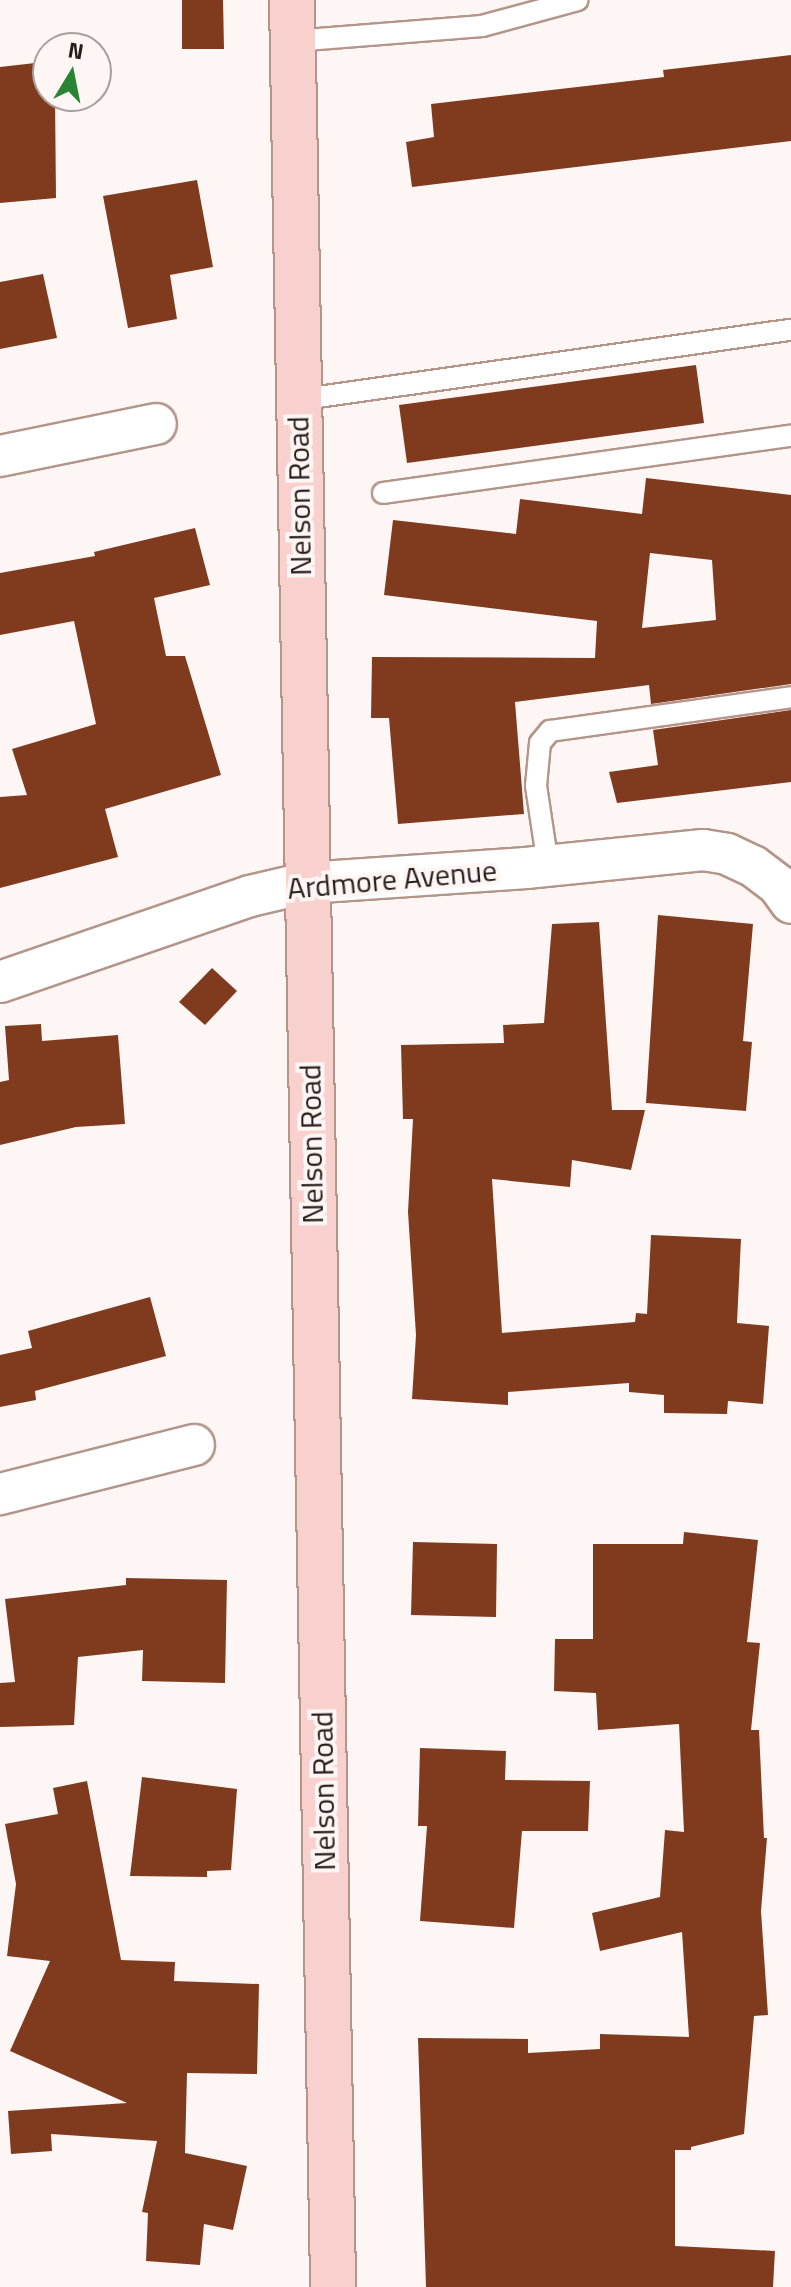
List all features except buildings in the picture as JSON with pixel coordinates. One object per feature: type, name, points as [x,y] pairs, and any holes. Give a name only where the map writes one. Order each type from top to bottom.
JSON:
[{"type":"street","name":"Nelson Road","points":[[292,20],[333,2287]]},
{"type":"street","points":[[0,456],[156,424]]},
{"type":"street","name":"Ardmore Avenue","points":[[0,982],[263,892],[306,883],[357,882],[703,850],[727,854],[753,866],[778,885],[791,903]]},
{"type":"street","points":[[0,1494],[194,1445]]},
{"type":"lane","points":[[292,20],[482,26],[578,0]]},
{"type":"lane","points":[[297,400],[791,330]]},
{"type":"lane","points":[[383,493],[791,436]]},
{"type":"lane","points":[[548,865],[536,786],[540,743],[550,731],[791,697]]}]
